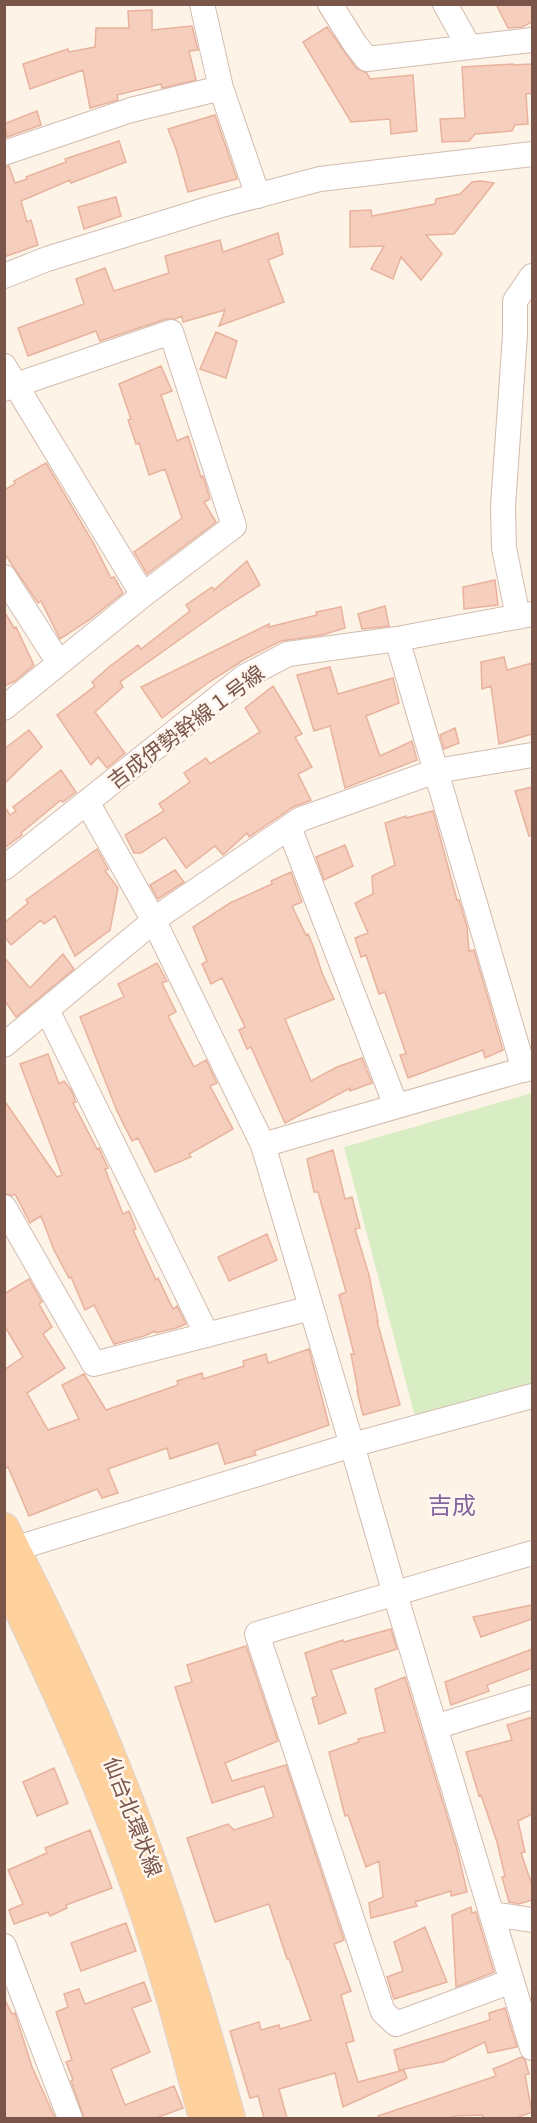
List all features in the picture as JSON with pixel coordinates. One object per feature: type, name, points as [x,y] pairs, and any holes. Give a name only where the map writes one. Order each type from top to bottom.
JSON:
[{"type":"main road","name":"仙台北環状線","points":[[8,1543],[98,1726],[148,1853],[191,1980],[230,2118]]},
{"type":"main road","name":"仙台北環状線","points":[[4,1577],[85,1754],[138,1891],[176,2013],[204,2118]]},
{"type":"street","points":[[202,4],[221,88],[258,196]]},
{"type":"street","points":[[330,4],[367,59],[532,40]]},
{"type":"street","points":[[445,4],[469,47]]},
{"type":"street","points":[[4,153],[131,110],[221,88]]},
{"type":"street","points":[[4,276],[47,259],[320,179],[532,154]]},
{"type":"street","points":[[525,616],[504,548],[503,506],[508,456],[515,301],[532,276]]},
{"type":"street","points":[[4,708],[143,595],[234,526],[171,332],[8,380],[143,595]]},
{"type":"street","points":[[4,577],[59,663]]},
{"type":"street","name":"吉成伊勢幹線１号線","points":[[4,868],[244,677],[288,654],[397,639],[525,616]]},
{"type":"street","points":[[263,1145],[528,1069],[397,639]]},
{"type":"street","points":[[4,1045],[154,921],[301,819],[436,771],[532,755]]},
{"type":"street","points":[[87,802],[154,921],[263,1145],[394,1594],[532,2048]]},
{"type":"street","points":[[289,827],[396,1106]]},
{"type":"street","points":[[47,1010],[207,1335]]},
{"type":"street","points":[[4,1207],[94,1364],[311,1308]]},
{"type":"street","points":[[8,1543],[352,1444],[532,1396]]},
{"type":"street","points":[[512,1981],[396,2024],[383,2012],[257,1634],[532,1553]]},
{"type":"street","points":[[435,1727],[532,1697]]},
{"type":"street","points":[[492,1914],[532,1920]]},
{"type":"street","points":[[4,1946],[70,2118]]},
{"type":"green space","points":[[532,1093],[532,1383],[415,1417],[344,1147]]},
{"type":"building","points":[[496,4],[532,4],[532,22],[522,27],[508,28]]},
{"type":"building","points":[[152,10],[152,30],[192,26],[198,50],[189,51],[196,80],[162,88],[161,84],[117,95],[118,100],[90,108],[83,70],[30,89],[23,64],[68,49],[69,52],[95,47],[96,28],[129,28],[128,11]]},
{"type":"building","points":[[327,27],[356,68],[367,73],[370,79],[413,75],[417,131],[391,134],[390,119],[351,122],[303,42]]},
{"type":"building","points":[[532,64],[532,93],[526,94],[528,124],[515,125],[512,131],[475,134],[469,141],[442,142],[440,119],[465,118],[462,67]]},
{"type":"building","points":[[37,111],[41,125],[7,137],[4,124]]},
{"type":"building","points":[[215,115],[237,179],[188,192],[168,129]]},
{"type":"building","points":[[119,141],[126,162],[71,183],[70,180],[21,201],[27,222],[31,220],[38,245],[4,257],[4,167],[9,166],[15,183],[66,162],[65,159]]},
{"type":"building","points":[[472,182],[494,183],[454,234],[426,235],[442,254],[421,280],[401,257],[393,279],[371,269],[384,246],[350,247],[350,211],[371,210],[372,216],[435,204],[436,199],[460,194]]},
{"type":"building","points":[[116,197],[121,216],[84,229],[78,207]]},
{"type":"building","points":[[278,233],[283,254],[268,260],[284,302],[219,326],[225,310],[183,322],[182,316],[166,319],[100,341],[96,331],[28,356],[18,328],[84,304],[76,279],[105,268],[114,291],[169,273],[165,256],[220,240],[223,252]]},
{"type":"building","points":[[216,332],[237,341],[226,378],[200,369]]},
{"type":"building","points":[[161,366],[172,391],[161,395],[177,441],[188,436],[210,499],[204,502],[216,522],[147,574],[134,552],[182,518],[165,469],[149,475],[139,443],[136,444],[128,420],[131,419],[119,384]]},
{"type":"building","points":[[46,463],[94,544],[111,578],[114,577],[123,593],[60,639],[41,601],[38,603],[4,553],[4,490],[15,484],[14,481]]},
{"type":"building","points":[[247,561],[260,585],[120,682],[123,687],[95,712],[125,753],[107,768],[98,757],[91,765],[57,715],[95,686],[92,682],[109,667],[138,645],[141,649],[190,611],[186,605],[212,587],[214,590]]},
{"type":"building","points":[[495,580],[498,605],[464,609],[463,587]]},
{"type":"building","points":[[385,606],[389,626],[362,629],[358,614]]},
{"type":"building","points":[[341,607],[345,628],[322,635],[281,641],[245,659],[209,682],[162,718],[141,687],[269,624],[269,627],[317,615],[316,612]]},
{"type":"building","points":[[4,611],[14,628],[16,627],[34,665],[15,681],[4,686]]},
{"type":"building","points":[[504,657],[507,670],[532,663],[532,734],[499,744],[491,686],[482,689],[481,662]]},
{"type":"building","points":[[330,667],[338,694],[393,678],[399,703],[366,716],[380,756],[412,741],[417,760],[345,788],[330,726],[314,731],[297,675]]},
{"type":"building","points":[[273,686],[302,734],[295,737],[312,767],[298,774],[311,800],[293,807],[249,837],[247,833],[223,855],[215,846],[186,868],[165,837],[141,853],[134,853],[125,835],[164,811],[159,804],[190,782],[184,773],[206,758],[210,764],[260,732],[245,708]]},
{"type":"building","points":[[455,728],[459,743],[444,749],[440,735]]},
{"type":"building","points":[[29,730],[42,747],[4,784],[4,749]]},
{"type":"building","points":[[61,770],[76,792],[63,802],[61,800],[4,848],[4,806],[10,815],[16,811],[13,807]]},
{"type":"building","points":[[532,787],[532,835],[529,836],[515,791]]},
{"type":"building","points":[[433,811],[457,900],[459,900],[467,927],[469,951],[474,950],[503,1050],[485,1058],[483,1050],[408,1078],[400,1055],[406,1054],[385,992],[379,994],[366,955],[361,957],[355,938],[368,933],[355,903],[373,894],[372,876],[395,865],[385,823]]},
{"type":"building","points":[[345,845],[353,866],[324,880],[316,857]]},
{"type":"building","points":[[97,849],[108,869],[105,871],[118,888],[110,930],[75,956],[55,916],[44,924],[41,920],[11,945],[4,936],[4,923],[28,903],[26,900]]},
{"type":"building","points":[[175,870],[184,882],[158,899],[150,885]]},
{"type":"building","points":[[291,872],[302,902],[292,906],[306,935],[308,934],[334,999],[285,1019],[311,1081],[337,1067],[362,1058],[372,1083],[350,1091],[350,1088],[285,1123],[251,1047],[247,1049],[239,1030],[245,1027],[222,978],[211,984],[202,964],[207,961],[193,927],[230,903],[272,884],[271,881]]},
{"type":"building","points":[[63,954],[74,969],[16,1017],[4,1000],[4,957],[30,988]]},
{"type":"building","points":[[157,963],[167,981],[162,983],[176,1012],[168,1016],[194,1067],[206,1060],[217,1083],[210,1086],[233,1129],[189,1154],[191,1157],[155,1172],[138,1138],[132,1141],[117,1111],[80,1017],[124,997],[118,984]]},
{"type":"building","points":[[48,1054],[59,1084],[64,1081],[71,1090],[76,1102],[73,1103],[97,1149],[99,1148],[123,1214],[129,1211],[136,1229],[133,1230],[156,1280],[158,1278],[173,1309],[177,1306],[186,1324],[114,1344],[94,1305],[85,1310],[71,1277],[69,1278],[54,1250],[41,1216],[30,1223],[15,1194],[12,1196],[4,1193],[4,1100],[57,1177],[62,1175],[20,1064]]},
{"type":"building","points":[[333,1150],[345,1199],[352,1197],[360,1228],[355,1229],[369,1275],[377,1321],[400,1405],[363,1415],[351,1354],[354,1354],[339,1295],[346,1292],[318,1192],[314,1192],[307,1159]]},
{"type":"building","points":[[267,1234],[277,1260],[229,1281],[218,1257]]},
{"type":"building","points":[[29,1279],[52,1327],[43,1334],[65,1368],[27,1393],[48,1430],[79,1419],[62,1385],[84,1374],[106,1410],[178,1385],[177,1381],[202,1373],[203,1379],[244,1366],[243,1361],[266,1354],[268,1363],[309,1349],[329,1425],[254,1451],[256,1455],[225,1464],[218,1443],[170,1459],[167,1448],[108,1469],[118,1493],[102,1498],[97,1489],[29,1516],[8,1467],[4,1469],[4,1370],[23,1357],[4,1325],[4,1294]]},
{"type":"building","points":[[532,1605],[532,1619],[481,1637],[473,1617]]},
{"type":"building","points":[[391,1629],[397,1649],[331,1670],[346,1713],[319,1724],[312,1698],[317,1696],[305,1653],[343,1640],[344,1642]]},
{"type":"building","points":[[246,1646],[278,1741],[225,1763],[232,1781],[286,1765],[344,1940],[334,1944],[351,1991],[341,1995],[354,2041],[346,2043],[358,2082],[404,2070],[407,2078],[343,2107],[335,2073],[279,2089],[287,2118],[264,2118],[258,2096],[250,2098],[230,2031],[259,2022],[261,2030],[279,2025],[280,2029],[311,2020],[269,1904],[215,1922],[187,1838],[228,1824],[234,1830],[274,1817],[264,1786],[212,1803],[175,1687],[192,1682],[187,1665]]},
{"type":"building","points":[[532,1649],[532,1668],[487,1685],[489,1691],[451,1705],[445,1682]]},
{"type":"building","points":[[405,1677],[457,1849],[467,1892],[451,1896],[451,1891],[415,1902],[417,1906],[371,1918],[369,1903],[383,1897],[379,1861],[366,1867],[348,1815],[345,1816],[329,1752],[359,1742],[358,1739],[385,1732],[375,1689]]},
{"type":"building","points":[[532,1717],[532,1814],[518,1821],[525,1852],[521,1853],[532,1885],[532,1900],[519,1904],[509,1902],[502,1877],[505,1876],[497,1842],[481,1795],[479,1796],[466,1752],[512,1740],[507,1725]]},
{"type":"building","points":[[54,1768],[68,1803],[37,1816],[23,1782]]},
{"type":"building","points":[[90,1830],[112,1888],[66,1905],[67,1908],[50,1916],[48,1912],[14,1924],[9,1910],[23,1904],[8,1870],[47,1853],[45,1848]]},
{"type":"building","points":[[471,1907],[472,1913],[476,1912],[494,1972],[456,1987],[452,1915]]},
{"type":"building","points":[[126,1923],[136,1951],[81,1971],[71,1943]]},
{"type":"building","points":[[425,1927],[447,1982],[394,1999],[387,1977],[403,1971],[394,1942]]},
{"type":"building","points":[[144,1982],[151,2001],[132,2008],[150,2052],[111,2069],[125,2105],[174,2086],[183,2108],[156,2118],[84,2118],[66,2062],[72,2060],[56,2012],[68,2007],[64,1994],[79,1989],[85,2004]]},
{"type":"building","points":[[4,1998],[12,2014],[15,2013],[32,2067],[55,2118],[4,2118]]},
{"type":"building","points":[[505,2008],[517,2047],[488,2053],[485,2042],[443,2062],[399,2070],[394,2050],[490,2020],[489,2013]]},
{"type":"building","points":[[522,2057],[529,2074],[525,2075],[532,2112],[516,2118],[484,2118],[482,2115],[449,2118],[378,2118],[378,2116],[496,2076],[493,2069]]},
{"type":"district","name":"吉成","points":[[452,1505]]}]
